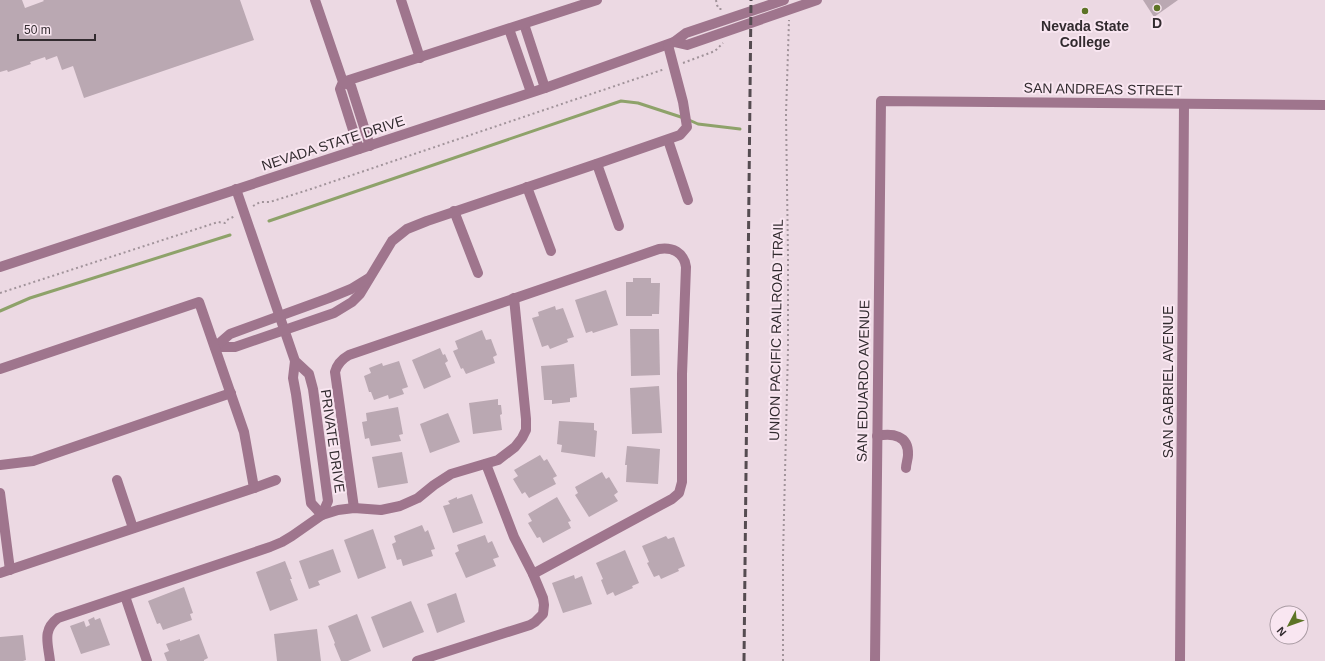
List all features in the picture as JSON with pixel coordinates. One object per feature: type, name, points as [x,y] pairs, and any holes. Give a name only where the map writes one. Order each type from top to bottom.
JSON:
[{"type":"street","points":[[315,0],[343,82],[340,89],[359,149]]},
{"type":"street","points":[[400,0],[420,58]]},
{"type":"street","points":[[563,0],[563,11]]},
{"type":"street","points":[[343,82],[597,0]]},
{"type":"street","name":"NEVADA STATE DRIVE","points":[[0,267],[545,88],[671,44],[686,33],[784,0]]},
{"type":"street","name":"NEVADA STATE DRIVE","points":[[671,44],[687,45],[817,0]]},
{"type":"street","points":[[524,24],[545,88]]},
{"type":"street","points":[[509,28],[531,92]]},
{"type":"street","points":[[515,46],[529,41]]},
{"type":"street","points":[[215,347],[235,347],[334,312],[352,302],[360,294],[392,241],[407,229],[680,135],[687,127],[683,102],[674,66],[671,44]]},
{"type":"street","points":[[343,82],[351,86],[370,146]]},
{"type":"street","name":"SAN ANDREAS STREET","points":[[881,101],[1325,105]]},
{"type":"street","name":"SAN EDUARDO AVENUE","points":[[875,661],[881,101]]},
{"type":"street","name":"SAN GABRIEL AVENUE","points":[[1180,661],[1184,104]]},
{"type":"street","points":[[668,140],[688,200]]},
{"type":"street","points":[[597,164],[620,226]]},
{"type":"street","points":[[526,188],[551,251]]},
{"type":"street","name":"PRIVATE DRIVE","points":[[236,190],[295,361],[293,378],[311,503],[322,515],[328,501],[313,390],[309,374],[295,361]]},
{"type":"street","points":[[454,212],[478,273]]},
{"type":"street","points":[[354,508],[335,372],[338,363],[349,355],[514,298],[659,249],[672,249],[678,252],[685,262],[682,374],[682,482],[679,493],[672,499],[534,574]]},
{"type":"street","points":[[215,347],[230,334],[329,298],[351,289],[371,277]]},
{"type":"street","points":[[50,661],[47,632],[49,626],[58,618],[282,542],[322,515],[338,510],[354,508],[381,510],[400,506],[418,498],[451,474],[498,460],[515,447],[526,430],[526,419],[514,298]]},
{"type":"street","points":[[0,369],[199,302],[244,432],[254,488]]},
{"type":"street","points":[[239,331],[243,344]]},
{"type":"street","points":[[0,465],[33,461],[231,393]]},
{"type":"street","points":[[877,436],[888,434],[898,436],[905,442],[908,454],[906,468]]},
{"type":"street","points":[[417,661],[535,622],[542,614],[544,605],[534,574],[514,537],[486,464]]},
{"type":"street","points":[[117,480],[133,528]]},
{"type":"street","points":[[0,493],[5,571],[276,480]]},
{"type":"street","points":[[125,596],[147,661]]},
{"type":"path","points":[[716,0],[720,9],[731,7]]},
{"type":"path","name":"UNION PACIFIC RAILROAD TRAIL","points":[[783,661],[788,296],[786,114],[789,21],[786,11]]},
{"type":"path","points":[[260,202],[270,202],[311,189],[608,89],[715,51],[724,42]]},
{"type":"path","points":[[0,293],[208,225],[218,222],[225,223],[227,220]]},
{"type":"building","points":[[0,0],[22,0],[25,8],[44,1],[43,0],[240,0],[254,40],[84,98],[73,66],[62,70],[57,56],[46,60],[45,57],[30,62],[31,64],[8,72],[7,70],[0,72]]},
{"type":"building","name":"D","points":[[1143,0],[1178,0],[1154,17]]},
{"type":"building","points":[[633,278],[651,278],[651,283],[660,283],[659,314],[652,314],[652,316],[626,316],[626,282],[633,282]]},
{"type":"building","points":[[606,290],[618,325],[593,333],[592,331],[586,333],[575,300]]},
{"type":"building","points":[[555,306],[556,310],[563,308],[574,337],[567,339],[568,342],[550,349],[548,345],[542,347],[532,318],[539,316],[538,312]]},
{"type":"building","points":[[630,329],[659,329],[660,375],[631,376]]},
{"type":"building","points":[[482,330],[486,340],[491,339],[497,355],[493,357],[495,363],[466,374],[463,368],[461,369],[453,351],[458,349],[455,341]]},
{"type":"building","points":[[440,348],[448,361],[445,363],[451,377],[424,389],[412,360]]},
{"type":"building","points":[[399,361],[408,387],[402,389],[404,394],[389,399],[388,395],[374,400],[371,392],[369,392],[364,376],[371,373],[369,368],[382,363],[383,366]]},
{"type":"building","points":[[574,364],[577,397],[570,398],[570,402],[552,404],[552,400],[544,400],[541,366]]},
{"type":"building","points":[[659,386],[662,433],[632,434],[630,388]]},
{"type":"building","points":[[498,399],[498,405],[501,405],[502,414],[500,415],[502,430],[473,434],[469,403]]},
{"type":"building","points":[[398,407],[403,434],[399,435],[401,441],[371,446],[369,438],[365,439],[362,422],[367,421],[366,413]]},
{"type":"building","points":[[448,413],[460,442],[430,453],[420,424]]},
{"type":"building","points":[[559,421],[594,423],[594,430],[597,431],[595,457],[561,452],[562,445],[557,444]]},
{"type":"building","points":[[627,446],[660,449],[658,484],[626,482],[627,465],[625,465]]},
{"type":"building","points":[[402,452],[408,483],[378,488],[372,457]]},
{"type":"building","points":[[540,455],[544,461],[547,459],[557,476],[553,478],[556,484],[529,498],[525,492],[522,494],[513,479],[518,476],[514,470]]},
{"type":"building","points":[[602,472],[606,479],[609,477],[618,492],[614,495],[618,501],[589,517],[575,495],[578,493],[575,487]]},
{"type":"building","points":[[472,494],[483,523],[453,533],[443,506],[450,504],[448,501],[457,497],[457,499]]},
{"type":"building","points":[[557,497],[571,521],[568,522],[571,528],[543,543],[540,537],[537,538],[528,523],[532,521],[528,514]]},
{"type":"building","points":[[422,525],[425,532],[428,530],[435,549],[431,550],[433,556],[403,566],[401,559],[397,560],[392,544],[396,542],[394,536]]},
{"type":"building","points":[[373,529],[386,568],[358,579],[344,540]]},
{"type":"building","points":[[485,535],[488,543],[492,541],[499,557],[493,559],[496,566],[466,578],[455,553],[459,551],[457,545]]},
{"type":"building","points":[[666,536],[668,539],[674,537],[685,566],[678,569],[679,571],[661,579],[659,575],[654,577],[647,563],[649,562],[642,546]]},
{"type":"building","points":[[333,549],[341,572],[318,581],[320,585],[309,589],[299,561]]},
{"type":"building","points":[[625,550],[639,583],[632,586],[633,588],[615,596],[613,592],[607,595],[601,580],[603,579],[596,563]]},
{"type":"building","points":[[285,561],[298,600],[270,611],[256,572]]},
{"type":"building","points":[[574,575],[575,579],[582,576],[592,604],[563,613],[552,583]]},
{"type":"building","points":[[184,587],[193,613],[190,614],[192,620],[163,630],[160,623],[157,624],[148,601]]},
{"type":"building","points":[[456,593],[465,622],[437,633],[427,604]]},
{"type":"building","points":[[411,601],[424,632],[383,648],[371,617]]},
{"type":"building","points":[[357,614],[371,651],[348,661],[341,661],[328,626]]},
{"type":"building","points":[[94,617],[95,620],[100,618],[110,645],[81,654],[70,626],[84,621],[86,627],[90,625],[88,620]]},
{"type":"building","points":[[317,629],[321,661],[277,661],[274,634]]},
{"type":"building","points":[[199,634],[208,658],[204,661],[167,661],[164,653],[169,651],[166,644]]},
{"type":"building","points":[[23,635],[26,660],[0,661],[0,637]]},
{"type":"waterway","points":[[269,221],[621,101],[638,103],[684,118]]},
{"type":"waterway","points":[[689,120],[698,124],[740,129]]},
{"type":"waterway","points":[[0,311],[30,298],[230,235]]},
{"type":"railway","points":[[744,661],[751,0]]},
{"type":"place","name":"D","points":[[1157,8]]},
{"type":"place","name":"Nevada State College","points":[[1085,11]]}]
